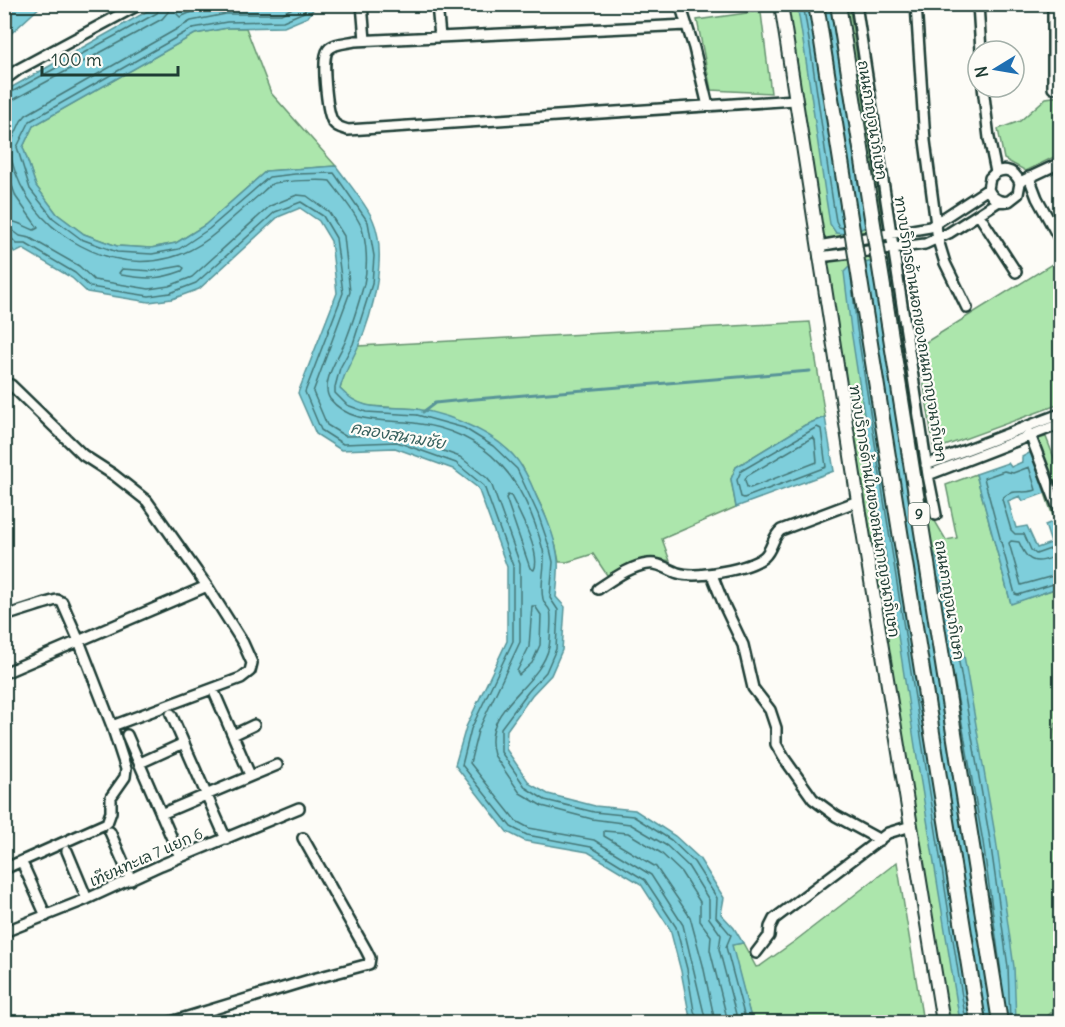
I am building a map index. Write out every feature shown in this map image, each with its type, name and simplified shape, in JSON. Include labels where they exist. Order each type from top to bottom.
[{"type":"highway","name":"9","points":[[816,4],[978,1023]]},
{"type":"highway","name":"ถนนกาญจนาภิเษก","points":[[838,4],[1000,1023]]},
{"type":"main road","name":"ทางบริการด้านในของถนนกาญจนาภิเษก","points":[[780,4],[858,501],[944,1023]]},
{"type":"street","points":[[4,80],[140,4]]},
{"type":"street","points":[[362,4],[365,40]]},
{"type":"street","points":[[438,4],[440,37]]},
{"type":"street","points":[[680,4],[708,106]]},
{"type":"street","name":"ทางบริการด้านนอกของถนนกาญจนาภิเษก","points":[[855,4],[927,470],[936,515]]},
{"type":"street","points":[[915,4],[925,141],[938,240],[945,263],[967,308]]},
{"type":"street","points":[[978,4],[980,39]]},
{"type":"street","points":[[1053,4],[1053,88]]},
{"type":"street","points":[[687,25],[365,40],[332,46],[326,51],[324,60],[332,120],[338,127],[348,130],[795,100]]},
{"type":"street","points":[[984,99],[996,172]]},
{"type":"street","points":[[1020,183],[1060,163]]},
{"type":"street","points":[[1009,171],[1018,178],[1020,183],[1018,194],[1009,201],[999,201],[988,189],[990,178],[996,172],[1009,171]]},
{"type":"street","points":[[1029,177],[1037,198],[1060,240]]},
{"type":"street","points":[[818,252],[937,224],[988,189]]},
{"type":"street","points":[[818,252],[925,244],[938,240],[999,201]]},
{"type":"street","points":[[979,215],[1016,272]]},
{"type":"street","points":[[4,384],[11,385],[83,455],[114,475],[147,501],[207,586],[243,643],[252,663],[250,671],[241,678],[112,726]]},
{"type":"street","points":[[927,470],[1028,431],[1060,414]]},
{"type":"street","points":[[1028,431],[1060,424]]},
{"type":"street","points":[[1028,431],[1060,513]]},
{"type":"street","points":[[598,589],[622,574],[646,564],[655,564],[679,574],[712,575],[763,558],[770,549],[776,534],[787,526],[858,501]]},
{"type":"street","points":[[712,575],[743,645],[753,688],[770,710],[776,728],[776,744],[784,758],[813,799],[836,816],[880,840]]},
{"type":"street","points":[[4,673],[207,586]]},
{"type":"street","points":[[4,616],[57,600],[62,602],[112,726],[126,774],[111,797],[109,821],[4,869]]},
{"type":"street","points":[[215,694],[250,776]]},
{"type":"street","points":[[171,714],[226,839]]},
{"type":"street","points":[[233,735],[254,726]]},
{"type":"street","points":[[127,735],[180,857]]},
{"type":"street","points":[[140,763],[184,743]]},
{"type":"street","points":[[161,814],[206,793],[277,765]]},
{"type":"street","name":"เทียนทะเล 7 แยก 6","points":[[4,932],[299,808]]},
{"type":"street","points":[[756,952],[767,939],[774,920],[892,831],[911,826]]},
{"type":"street","points":[[110,832],[130,880]]},
{"type":"street","points":[[171,1023],[309,980],[369,964],[370,958],[366,950],[303,838]]},
{"type":"street","points":[[67,851],[87,899]]},
{"type":"street","points":[[24,867],[46,916]]},
{"type":"green space","points":[[786,5],[849,5],[882,220],[882,226],[868,232],[845,238],[822,239]]},
{"type":"green space","points":[[761,13],[771,93],[711,90],[697,20]]},
{"type":"green space","points":[[227,28],[246,28],[271,93],[336,166],[266,171],[205,225],[176,243],[151,248],[117,246],[84,234],[57,214],[36,186],[23,147],[33,126],[195,34]]},
{"type":"green space","points":[[1060,96],[1060,154],[1026,171],[1004,159],[998,129],[1020,121],[1046,98]]},
{"type":"green space","points":[[890,253],[908,384],[932,516],[946,540],[957,538],[946,485],[976,474],[1011,603],[1055,589],[1060,604],[1060,722],[1055,724],[1060,799],[1060,1017],[1051,1013],[1041,1022],[949,1022],[912,806],[827,264],[834,259]]},
{"type":"green space","points":[[1060,259],[1060,404],[934,450],[918,347]]},
{"type":"green space","points":[[810,322],[825,417],[805,425],[736,467],[731,479],[736,507],[662,539],[670,561],[646,560],[607,575],[593,554],[567,562],[559,562],[544,512],[522,466],[418,409],[368,406],[350,400],[340,389],[345,369],[358,346]]},
{"type":"green space","points":[[1046,437],[1060,473],[1060,537],[1027,441]]},
{"type":"green space","points":[[897,862],[923,1022],[752,1022],[731,945],[743,943],[756,967],[760,966]]},
{"type":"water","points":[[5,4],[42,4],[42,5],[5,39]]},
{"type":"water","name":"คลองสนามชัย","points":[[160,4],[316,5],[308,17],[284,27],[227,28],[195,34],[33,126],[23,147],[36,186],[57,214],[84,234],[117,246],[151,248],[176,243],[205,225],[266,171],[336,166],[370,214],[377,234],[379,250],[377,284],[369,318],[340,389],[349,397],[367,405],[431,412],[476,428],[490,436],[513,456],[529,479],[553,537],[558,565],[556,597],[565,607],[562,650],[551,675],[532,695],[507,730],[506,749],[530,784],[548,794],[595,806],[635,810],[675,836],[699,858],[724,898],[721,914],[734,928],[743,943],[732,945],[752,1022],[694,1022],[689,1013],[670,929],[641,884],[588,852],[525,841],[507,832],[455,765],[466,727],[507,641],[507,567],[478,488],[453,469],[395,448],[341,450],[316,434],[298,393],[337,293],[331,241],[319,221],[300,208],[278,217],[199,289],[172,299],[149,302],[87,292],[72,278],[23,249],[15,253],[5,239],[5,91]]},
{"type":"water","points":[[797,5],[844,5],[877,216],[864,228],[854,232],[836,233],[830,224]]},
{"type":"water","points":[[869,262],[888,262],[928,536],[948,588],[963,650],[996,840],[1014,967],[1016,1022],[960,1022],[915,746],[844,272],[850,266]]},
{"type":"water","points":[[825,417],[834,471],[736,507],[731,479],[736,467],[805,425]]},
{"type":"water","points":[[1031,452],[1045,493],[1023,501],[1020,496],[1008,501],[1016,528],[1027,526],[1037,548],[1051,543],[1045,525],[1055,521],[1060,537],[1060,587],[1011,604],[976,474],[1008,463],[1011,467],[1022,462],[1022,457]]},
{"type":"waterway","points":[[423,412],[435,403],[810,371]]}]
